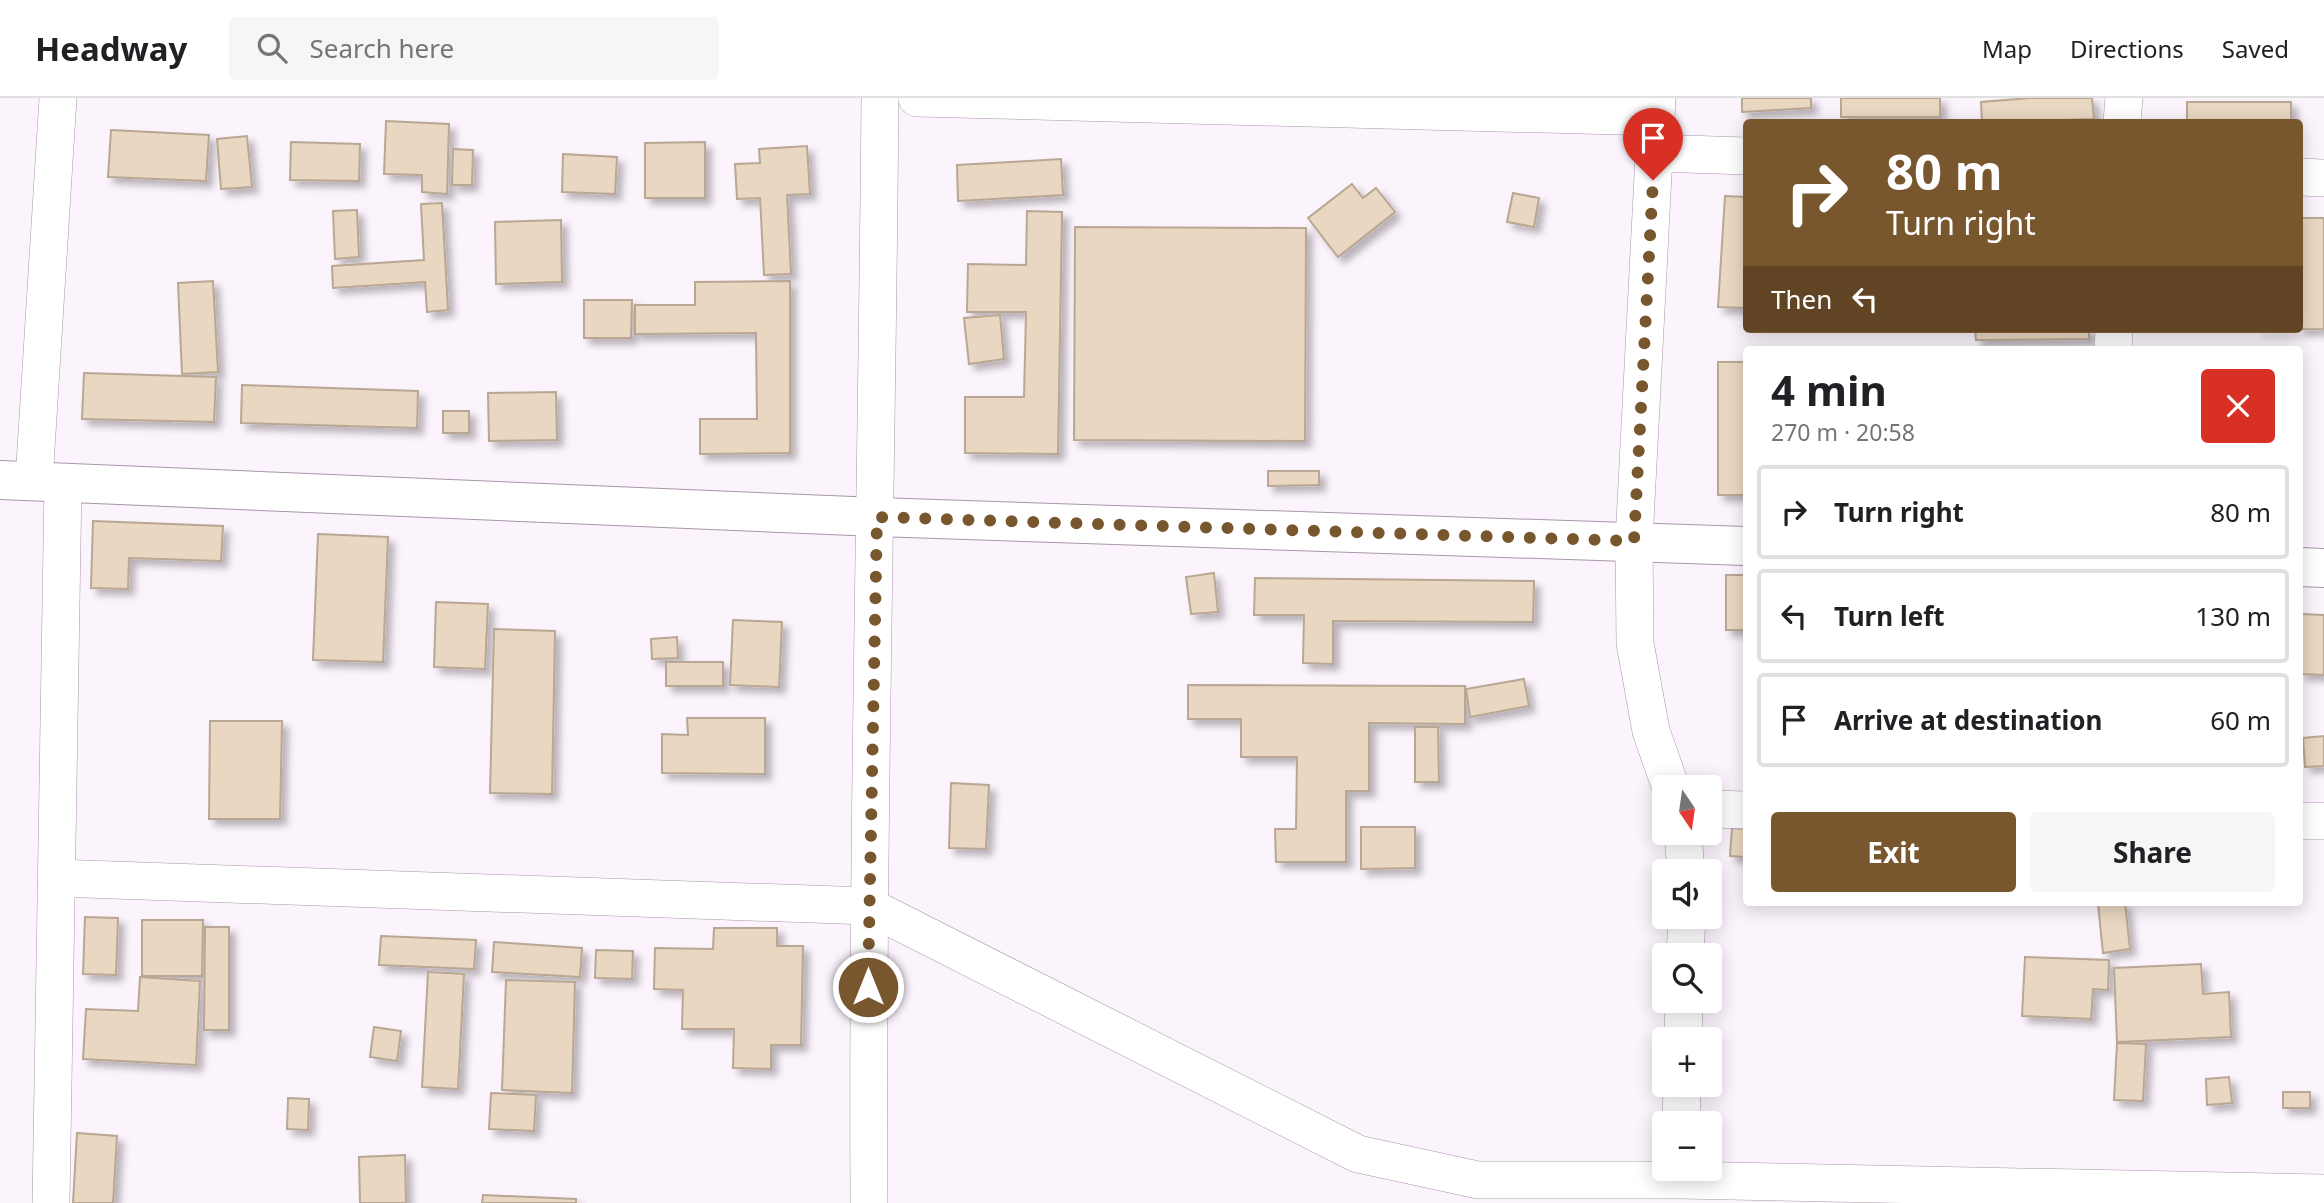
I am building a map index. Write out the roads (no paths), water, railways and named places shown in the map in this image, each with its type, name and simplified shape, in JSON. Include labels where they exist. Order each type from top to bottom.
[{"type":"street","points":[[51,1203],[56,878],[32,481],[58,98]]},
{"type":"street","points":[[869,1203],[868,906],[877,517],[880,98]]},
{"type":"street","points":[[917,98],[1656,123],[1743,155]]},
{"type":"street","points":[[2122,119],[2124,98]]},
{"type":"street","points":[[1656,123],[1634,541],[1635,643],[1651,731],[1666,775]]},
{"type":"street","points":[[2303,177],[2324,178]]},
{"type":"street","points":[[32,481],[877,517],[1743,546]]},
{"type":"street","points":[[2303,567],[2324,568]]},
{"type":"street","points":[[1722,809],[1743,810]]},
{"type":"street","points":[[2303,821],[2324,821]]},
{"type":"street","points":[[56,878],[868,906],[1358,1154],[1478,1180],[2324,1193]]}]
